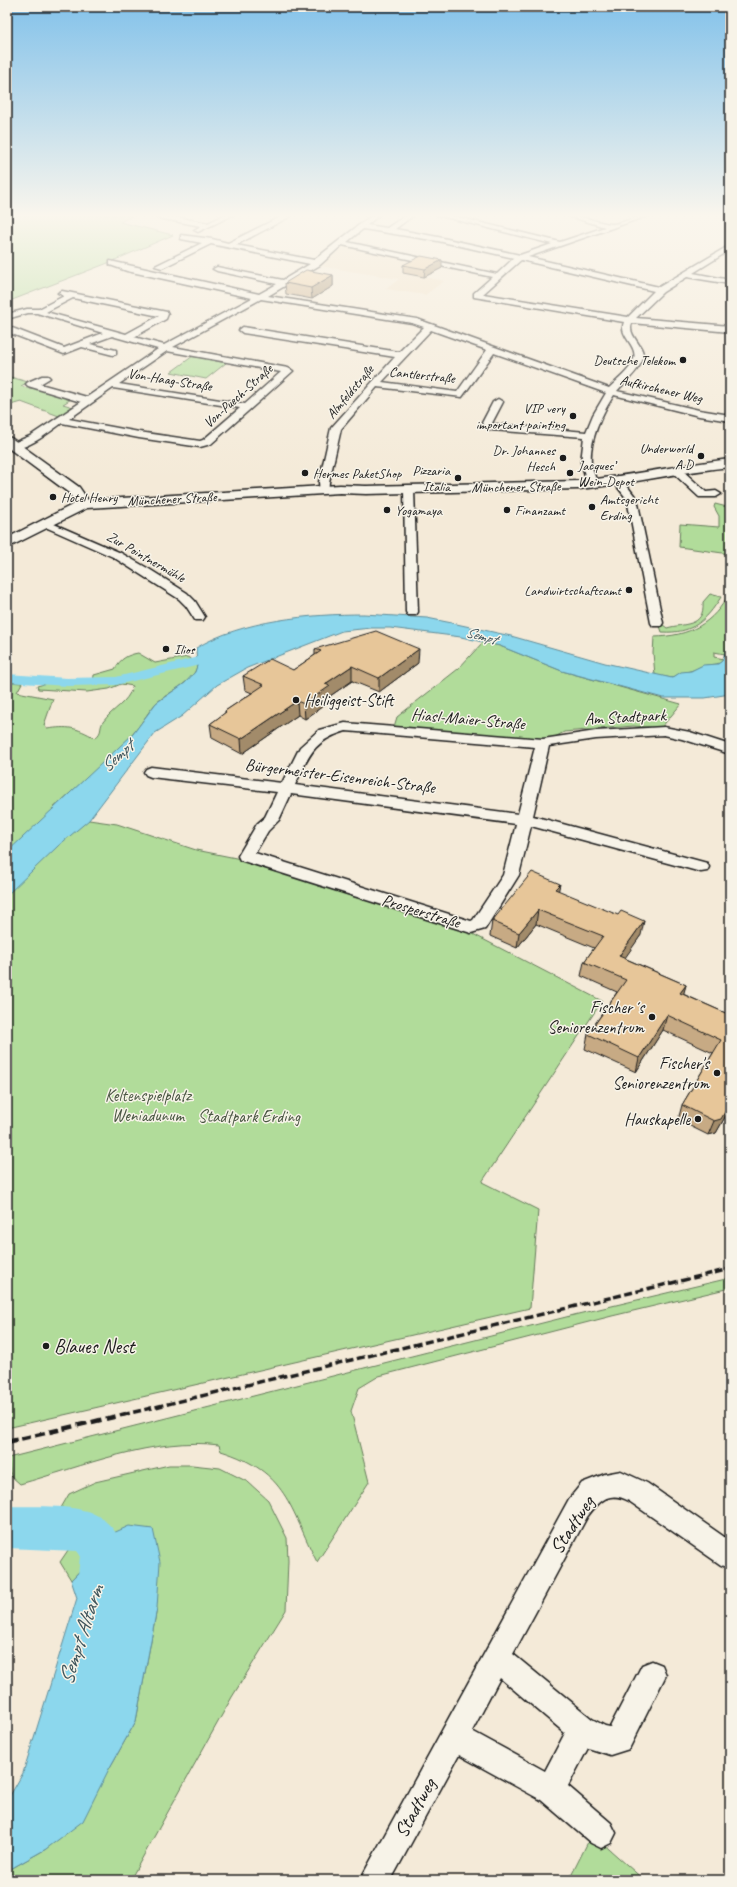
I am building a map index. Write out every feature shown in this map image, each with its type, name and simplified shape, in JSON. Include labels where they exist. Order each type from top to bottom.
[{"type":"street","points":[[7,317],[27,311],[40,311],[56,303]]},
{"type":"street","points":[[111,303],[164,314],[163,317],[127,337]]},
{"type":"street","points":[[11,443],[34,438],[165,348],[248,303]]},
{"type":"street","name":"Aufkirchener Weg","points":[[304,303],[426,324],[429,327],[611,392],[699,413],[730,418]]},
{"type":"street","points":[[526,303],[628,320],[730,329]]},
{"type":"street","points":[[592,483],[588,474],[586,460],[590,435],[600,410],[611,392],[638,360],[636,348],[626,330],[626,326],[628,320],[646,303]]},
{"type":"street","points":[[40,311],[42,315],[165,348]]},
{"type":"street","points":[[49,325],[63,320]]},
{"type":"street","name":"Almfeldstraße","points":[[324,491],[324,482],[336,428],[401,355],[429,327]]},
{"type":"street","points":[[7,329],[65,355],[80,344],[111,333]]},
{"type":"street","points":[[21,334],[35,330]]},
{"type":"street","points":[[243,330],[401,355]]},
{"type":"street","points":[[80,344],[112,352]]},
{"type":"street","name":"Von-Puech-Straße","points":[[61,420],[139,436],[200,444],[207,442],[288,370],[165,348]]},
{"type":"street","name":"Cantlerstraße","points":[[375,384],[459,395],[492,350]]},
{"type":"street","points":[[45,378],[31,384],[89,401]]},
{"type":"street","name":"Von-Haag-Straße","points":[[111,385],[248,407]]},
{"type":"street","points":[[498,402],[487,423],[491,427],[590,435]]},
{"type":"street","points":[[11,443],[74,490],[84,504]]},
{"type":"street","name":"Münchener Straße","points":[[7,544],[84,504],[324,491],[340,492],[355,490],[579,485],[730,463]]},
{"type":"street","points":[[676,470],[703,495],[716,494]]},
{"type":"street","points":[[617,480],[632,499],[657,623]]},
{"type":"street","points":[[409,489],[412,612]]},
{"type":"street","name":"Zur Pointnermühle","points":[[47,524],[117,555],[146,572],[183,596],[191,604],[199,616]]},
{"type":"street","name":"Hiasl-Maier-Straße","points":[[246,856],[262,828],[271,820],[304,750],[315,739],[324,733],[345,727],[543,743]]},
{"type":"street","name":"Am Stadtpark","points":[[543,743],[596,735],[664,731],[685,735],[730,750]]},
{"type":"street","name":"Prosperstraße","points":[[246,856],[471,927],[479,925],[511,875],[543,743]]},
{"type":"street","name":"Bürgermeister-Eisenreich-Straße","points":[[151,772],[286,788],[539,822],[701,867]]},
{"type":"street","name":"Stadtweg","points":[[375,1880],[578,1508],[591,1492],[605,1486],[621,1483],[638,1492],[730,1556]]},
{"type":"street","points":[[496,1657],[582,1729],[606,1741],[613,1742],[619,1739],[652,1676]]},
{"type":"street","points":[[551,1790],[582,1729]]},
{"type":"street","points":[[454,1737],[551,1790],[601,1833]]},
{"type":"green space","points":[[193,356],[226,363],[206,379],[171,372]]},
{"type":"green space","points":[[7,376],[28,382],[21,386],[30,389],[34,387],[73,398],[63,404],[73,407],[59,416],[21,402],[7,406]]},
{"type":"green space","points":[[715,504],[727,507],[727,519],[730,520],[730,554],[679,547],[680,524],[719,527],[719,516],[714,507]]},
{"type":"green space","points":[[730,592],[730,641],[725,654],[714,652],[714,657],[724,659],[717,664],[701,666],[672,678],[655,675],[653,653],[654,637],[679,634],[699,626],[716,612]]},
{"type":"green space","points":[[710,594],[721,597],[704,619],[682,631],[662,632],[660,626],[663,625],[667,628],[692,623],[697,620],[703,610],[703,602]]},
{"type":"green space","points":[[483,642],[500,646],[562,671],[681,704],[661,728],[633,726],[564,732],[546,742],[393,730],[397,717],[458,669]]},
{"type":"green space","name":"Stadtpark Erding","points":[[138,653],[155,663],[187,657],[197,662],[196,668],[188,680],[156,703],[132,735],[103,764],[52,809],[89,820],[117,824],[196,850],[241,859],[469,932],[602,1001],[482,1182],[538,1210],[530,1308],[7,1428],[7,682],[22,683],[17,692],[53,699],[44,725],[47,729],[72,728],[95,738],[100,732],[103,722],[124,702],[133,686],[121,684],[109,689],[87,692],[38,689],[37,686],[48,683],[93,683],[94,675],[115,669],[124,658]]},
{"type":"green space","points":[[730,1278],[730,1288],[612,1316],[379,1376],[359,1388],[351,1411],[369,1482],[317,1562],[284,1494],[260,1469],[221,1451],[219,1445],[195,1443],[144,1449],[93,1462],[20,1484],[11,1476],[8,1458],[578,1314]]},
{"type":"green space","points":[[169,1465],[192,1465],[220,1468],[248,1482],[268,1500],[287,1538],[288,1561],[286,1610],[232,1697],[130,1880],[7,1880],[7,1871],[46,1849],[109,1769],[136,1721],[157,1608],[111,1534],[102,1548],[71,1580],[60,1562],[91,1518],[61,1523],[58,1513],[69,1494],[95,1482]]},
{"type":"green space","points":[[592,1834],[644,1880],[569,1880]]},
{"type":"water","points":[[364,614],[427,618],[452,623],[511,636],[605,663],[672,678],[681,672],[691,671],[703,665],[718,664],[722,661],[730,640],[730,694],[705,698],[663,698],[562,671],[500,646],[461,637],[390,628],[342,631],[247,668],[217,685],[182,716],[155,733],[89,820],[58,846],[7,895],[7,852],[133,734],[156,703],[185,683],[195,672],[197,666],[196,648],[214,638],[234,631],[277,620],[322,615]]},
{"type":"water","points":[[129,1526],[153,1529],[160,1562],[157,1608],[136,1721],[109,1769],[83,1821],[46,1849],[7,1871],[7,1801],[23,1773],[77,1598],[71,1580],[102,1548],[111,1534]]},
{"type":"building","points":[[376,631],[419,649],[379,678],[352,666],[325,684],[330,686],[304,704],[297,701],[241,739],[210,724],[226,712],[225,711],[264,685],[243,676],[270,659],[293,670],[321,651],[315,649]]},
{"type":"building","points":[[532,872],[560,884],[555,889],[618,915],[621,911],[644,921],[619,956],[686,985],[680,993],[730,1015],[730,1103],[721,1119],[714,1121],[682,1105],[721,1040],[667,1015],[639,1058],[588,1034],[626,980],[584,962],[603,936],[538,910],[519,933],[492,921]]},
{"type":"waterway","name":"Sempt","points":[[7,678],[67,682],[116,681],[220,656]]},
{"type":"waterway","name":"Sempt Altarm","points":[[7,1527],[65,1529],[87,1532],[102,1548],[98,1586]]},
{"type":"railway","points":[[122,1415],[730,1269]]},
{"type":"railway","points":[[7,1442],[126,1414]]},
{"type":"place","name":"Deutsche Telekom","points":[[683,360]]},
{"type":"place","name":"VIP very important painting","points":[[573,416]]},
{"type":"place","name":"Underworld A.D","points":[[701,456]]},
{"type":"place","name":"Dr. Johannes Hesch","points":[[563,458]]},
{"type":"place","name":"Hermes PaketShop","points":[[305,473]]},
{"type":"place","name":"Jacques’ Wein-Depot","points":[[570,473]]},
{"type":"place","name":"Pizzaria Italia","points":[[458,478]]},
{"type":"place","name":"Hotel Henry","points":[[53,497]]},
{"type":"place","name":"Amtsgericht Erding","points":[[592,507]]},
{"type":"place","name":"Yogamaya","points":[[387,510]]},
{"type":"place","name":"Finanzamt","points":[[507,510]]},
{"type":"place","name":"Landwirtschaftsamt","points":[[629,590]]},
{"type":"place","name":"Ilios","points":[[166,649]]},
{"type":"place","name":"Heiliggeist-Stift","points":[[296,700]]},
{"type":"place","name":"Fischer´s Seniorenzentrum","points":[[652,1017]]},
{"type":"place","name":"Fischer's Seniorenzentrum","points":[[717,1073]]},
{"type":"place","name":"Hauskapelle","points":[[698,1119]]},
{"type":"place","name":"Blaues Nest","points":[[46,1346]]},
{"type":"park label","name":"Keltenspielplatz Weniadunum","points":[[148,1105]]}]
